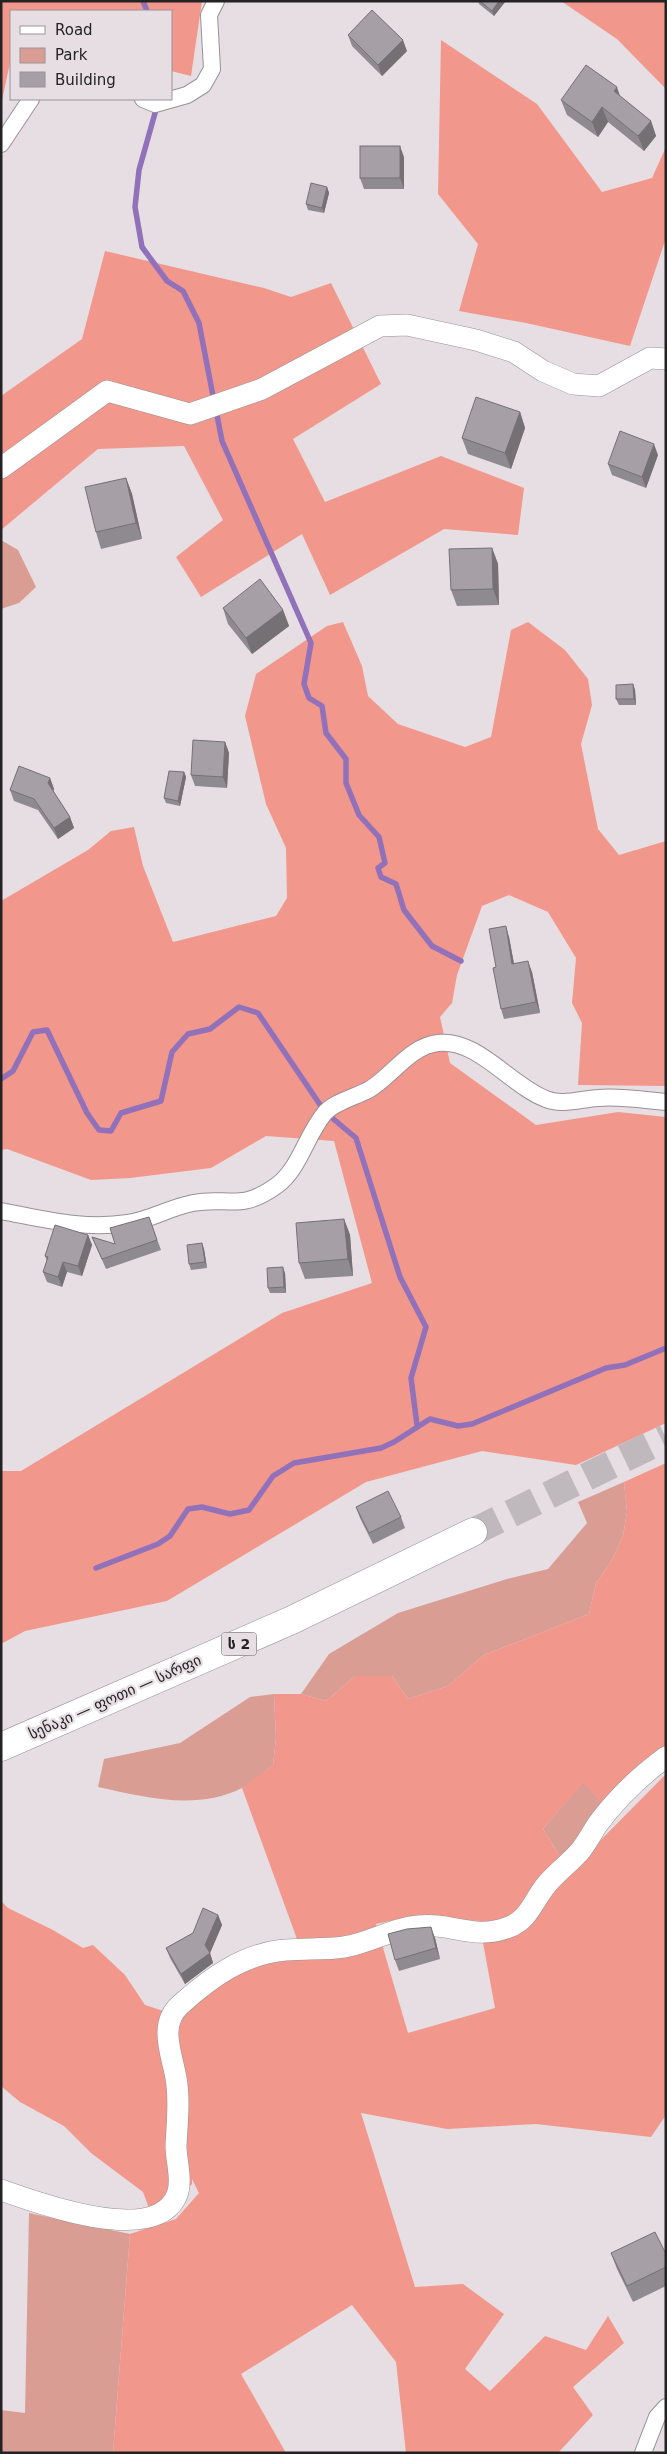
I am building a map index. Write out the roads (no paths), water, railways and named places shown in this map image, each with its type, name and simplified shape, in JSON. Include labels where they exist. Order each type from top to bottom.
[{"type":"highway","name":"სენაკი — ფოთი — სარფი","points":[[1,1747],[292,1620],[473,1532]]},
{"type":"street","points":[[172,99],[187,95],[203,85],[212,69],[209,15],[216,1]]},
{"type":"street","points":[[1,144],[30,100]]},
{"type":"street","points":[[145,100],[156,104],[170,100]]},
{"type":"street","points":[[1,468],[107,391],[190,414],[262,388],[380,326],[407,325],[476,340],[514,352],[543,371],[573,384],[599,386],[650,358],[666,359]]},
{"type":"street","points":[[1,1211],[68,1225],[98,1226],[130,1223],[194,1202],[238,1203],[255,1199],[277,1185],[293,1166],[325,1112],[371,1088],[411,1056],[436,1043],[454,1043],[476,1053],[527,1090],[547,1100],[562,1102],[621,1097],[666,1102]]},
{"type":"street","points":[[1,2190],[42,2205],[119,2221],[152,2216],[167,2209],[175,2199],[179,2189],[176,2151],[179,2094],[168,2033],[168,2023],[177,2008],[207,1982],[232,1965],[262,1955],[285,1950],[302,1951],[346,1947],[390,1931],[418,1926],[437,1925],[468,1933],[509,1927],[522,1920],[546,1886],[581,1850],[598,1824],[620,1797],[666,1757]]},
{"type":"street","points":[[642,2453],[657,2417],[666,2407]]},
{"type":"waterway","points":[[143,1],[147,10]]},
{"type":"waterway","points":[[157,106],[139,170],[135,207],[142,247],[167,281],[183,291],[199,323],[214,401]]},
{"type":"waterway","points":[[216,410],[222,441],[311,643],[304,684],[309,698],[322,706],[326,733],[346,759],[346,783],[359,815],[379,837],[385,863],[378,868],[381,877],[396,884],[404,910],[432,946],[461,961]]},
{"type":"waterway","points":[[1,1079],[13,1071],[33,1032],[47,1030],[87,1113],[99,1130],[111,1131],[121,1113],[161,1101],[172,1052],[188,1034],[210,1029],[239,1007],[258,1013],[325,1112],[356,1138],[400,1277],[426,1327],[411,1378],[417,1425]]},
{"type":"waterway","points":[[96,1568],[158,1544],[170,1536],[188,1509],[202,1507],[230,1514],[249,1510],[273,1476],[294,1463],[381,1448],[430,1419],[458,1426],[472,1424],[606,1368],[625,1365],[666,1348]]},
{"type":"tunnel","points":[[473,1532],[666,1438]]}]
